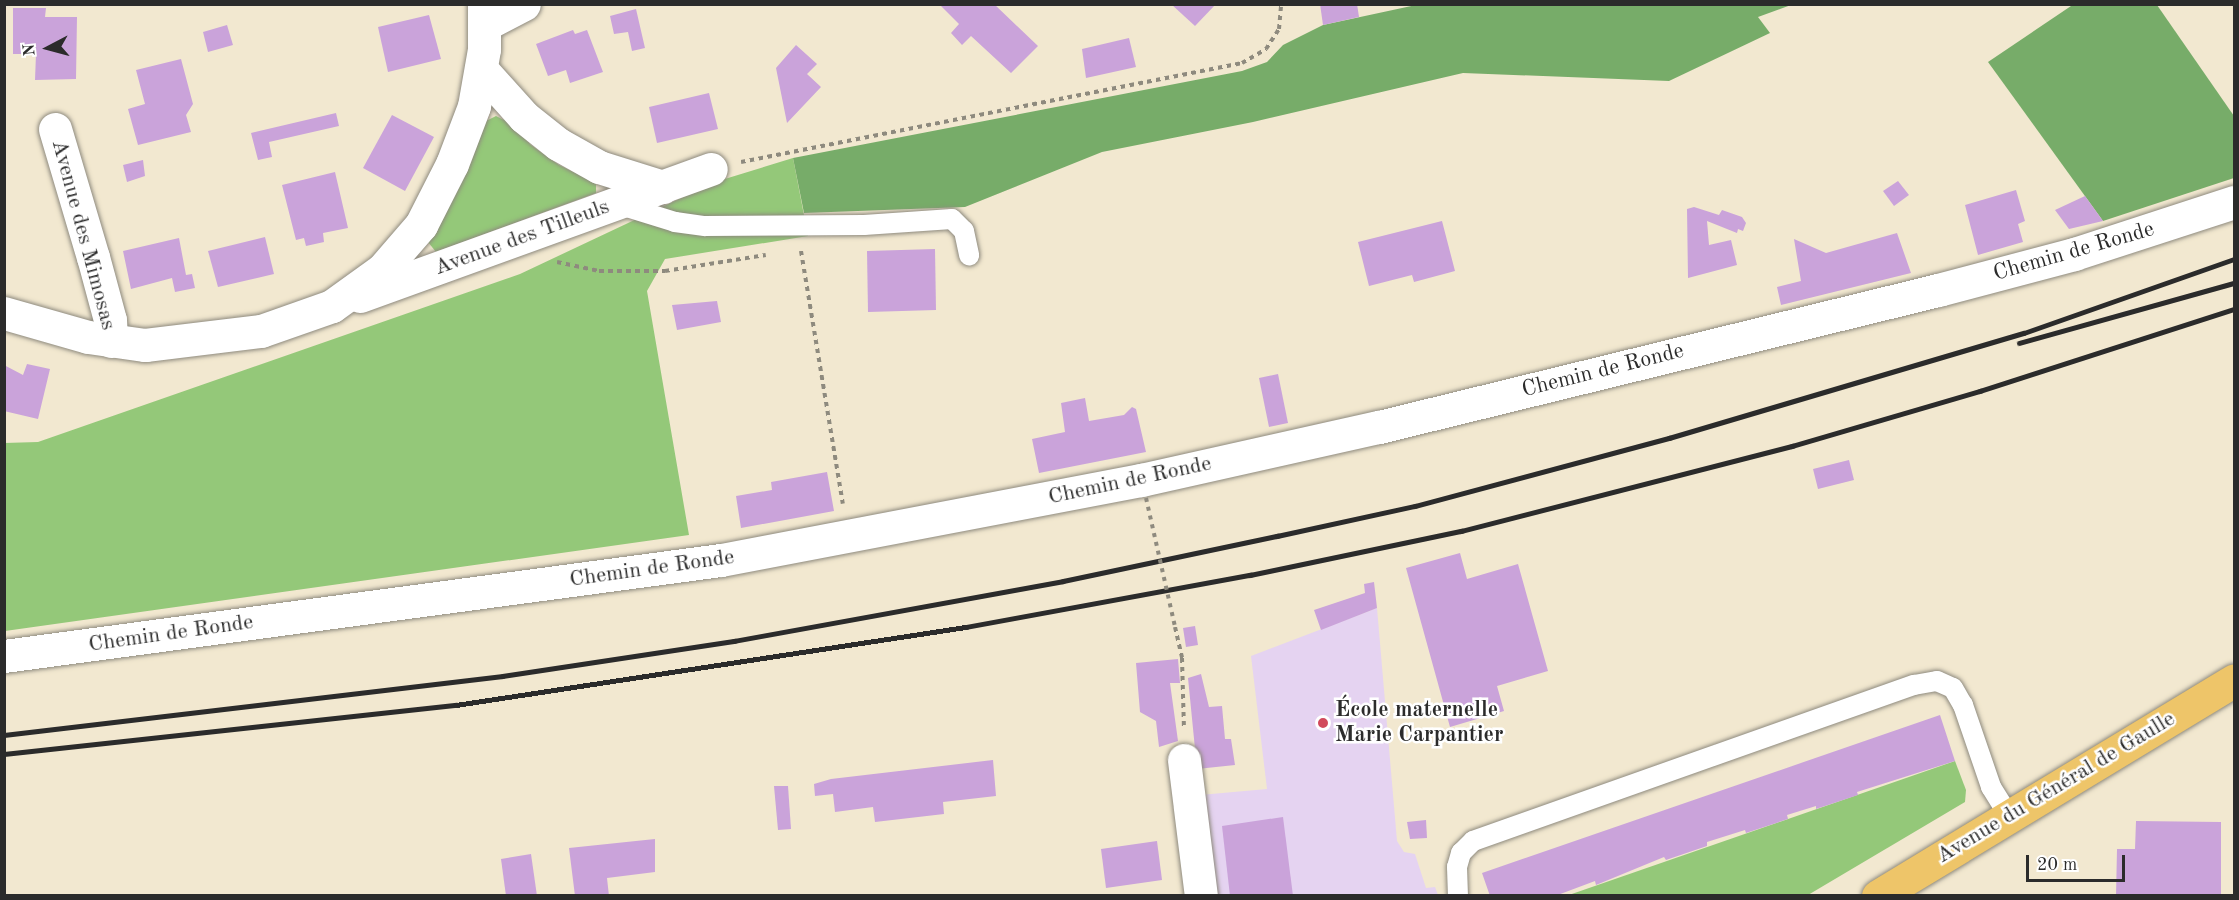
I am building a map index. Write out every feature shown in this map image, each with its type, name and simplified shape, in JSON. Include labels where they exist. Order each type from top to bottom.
[{"type":"main road","name":"Avenue du Général de Gaulle","points":[[1878,896],[2235,680]]},
{"type":"street","name":"Avenue des Mimosas","points":[[4,313],[111,341],[145,345],[224,338],[300,320],[332,306],[381,270],[420,225],[452,164],[474,106],[481,69],[484,15],[524,4]]},
{"type":"street","points":[[481,69],[525,117],[558,144],[599,167],[663,187]]},
{"type":"street","name":"Avenue des Mimosas","points":[[55,129],[107,310],[111,341]]},
{"type":"street","name":"Avenue des Tilleuls","points":[[332,306],[711,170]]},
{"type":"street","name":"Chemin de Ronde","points":[[4,656],[675,567],[849,537],[1142,480],[1379,427],[1938,290],[2074,254],[2235,202]]},
{"type":"street","points":[[1184,760],[1201,896]]},
{"type":"lane","points":[[617,204],[646,215],[705,226],[864,225],[952,219],[964,231],[969,255]]},
{"type":"lane","points":[[1458,896],[1456,867],[1461,852],[1473,841],[1914,685],[1937,681],[1953,688],[1970,720],[1991,787],[2010,816]]},
{"type":"path","points":[[711,170],[769,154],[1242,63],[1266,49],[1279,29],[1281,4]]},
{"type":"path","points":[[503,245],[568,265],[632,272],[665,271],[778,253]]},
{"type":"path","points":[[789,251],[801,249],[849,537]]},
{"type":"path","points":[[1146,498],[1175,627],[1184,680],[1184,760]]},
{"type":"shaded area","name":"École maternelle Marie Carpantier","points":[[1377,608],[1397,841],[1404,852],[1415,854],[1426,888],[1435,887],[1438,895],[1213,895],[1200,795],[1267,789],[1251,656]]},
{"type":"green space","points":[[2074,4],[2157,5],[2234,116],[2234,178],[2103,221],[1988,62]]},
{"type":"green space","points":[[1416,5],[1791,5],[1758,17],[1770,33],[1669,81],[1463,73],[1253,122],[1102,152],[965,207],[804,213],[793,158],[1242,71],[1267,62],[1283,45],[1323,25]]},
{"type":"green space","points":[[496,116],[510,123],[531,145],[559,165],[596,183],[596,193],[436,252],[428,242],[482,123]]},
{"type":"green space","points":[[793,158],[808,236],[665,259],[647,291],[689,535],[5,631],[4,443],[38,442],[520,274],[715,182]]},
{"type":"green space","points":[[1955,761],[1966,790],[1965,802],[1808,895],[1566,896]]},
{"type":"building","points":[[939,4],[994,4],[1038,46],[1011,73],[971,36],[962,45],[951,33],[959,24]]},
{"type":"building","points":[[1171,4],[1216,4],[1195,26]]},
{"type":"building","points":[[1320,4],[1357,4],[1359,17],[1323,25]]},
{"type":"building","points":[[13,8],[46,8],[45,17],[77,17],[76,79],[35,80],[36,54],[13,54]]},
{"type":"building","points":[[636,9],[645,48],[632,51],[628,32],[614,34],[610,16]]},
{"type":"building","points":[[429,15],[441,59],[388,72],[378,27]]},
{"type":"building","points":[[227,25],[233,45],[208,52],[203,32]]},
{"type":"building","points":[[573,30],[575,34],[587,30],[603,72],[570,83],[566,70],[548,76],[536,44]]},
{"type":"building","points":[[1129,38],[1136,67],[1086,78],[1082,49]]},
{"type":"building","points":[[796,45],[817,64],[807,74],[821,87],[787,123],[776,68]]},
{"type":"building","points":[[181,59],[193,104],[186,115],[191,132],[138,145],[128,109],[145,104],[136,70]]},
{"type":"building","points":[[709,93],[718,129],[657,143],[649,107]]},
{"type":"building","points":[[336,113],[339,126],[269,142],[272,157],[258,160],[251,133]]},
{"type":"building","points":[[392,115],[434,137],[405,191],[363,168]]},
{"type":"building","points":[[143,160],[145,176],[127,182],[123,165]]},
{"type":"building","points":[[335,172],[348,228],[323,233],[324,242],[306,246],[304,238],[296,240],[282,185]]},
{"type":"building","points":[[1898,181],[1909,195],[1894,206],[1883,191]]},
{"type":"building","points":[[2016,190],[2025,221],[2018,224],[2023,242],[1978,255],[1965,205]]},
{"type":"building","points":[[2085,196],[2103,221],[2069,229],[2055,210]]},
{"type":"building","points":[[1694,207],[1719,215],[1722,210],[1742,217],[1746,223],[1743,231],[1738,229],[1737,233],[1707,221],[1709,245],[1731,240],[1737,265],[1688,278],[1687,209]]},
{"type":"building","points":[[1442,221],[1455,271],[1414,282],[1412,275],[1369,286],[1358,242]]},
{"type":"building","points":[[1897,233],[1911,273],[1781,305],[1777,287],[1801,281],[1794,239],[1826,253]]},
{"type":"building","points":[[265,237],[274,274],[218,287],[208,251]]},
{"type":"building","points":[[179,238],[186,275],[192,274],[195,288],[175,292],[172,278],[131,289],[123,251]]},
{"type":"building","points":[[935,249],[936,310],[868,312],[867,251]]},
{"type":"building","points":[[717,301],[721,322],[677,330],[672,305]]},
{"type":"building","points":[[27,364],[50,369],[38,419],[4,411],[4,365],[23,375]]},
{"type":"building","points":[[1278,374],[1288,423],[1269,427],[1259,378]]},
{"type":"building","points":[[1085,398],[1089,421],[1124,415],[1132,407],[1136,409],[1146,452],[1039,473],[1032,439],[1065,432],[1061,403]]},
{"type":"building","points":[[1849,460],[1854,480],[1818,489],[1813,469]]},
{"type":"building","points":[[827,472],[834,511],[741,528],[736,496],[772,490],[771,482]]},
{"type":"building","points":[[1460,553],[1467,579],[1518,564],[1548,671],[1497,686],[1504,711],[1450,727],[1406,568]]},
{"type":"building","points":[[1374,582],[1377,608],[1321,630],[1314,610],[1365,593],[1364,584]]},
{"type":"building","points":[[1195,626],[1198,645],[1186,647],[1183,628]]},
{"type":"building","points":[[1178,659],[1180,683],[1170,683],[1178,741],[1159,747],[1156,721],[1140,712],[1136,663]]},
{"type":"building","points":[[1201,674],[1209,707],[1222,706],[1225,739],[1231,739],[1235,765],[1197,769],[1188,678]]},
{"type":"building","points":[[1940,715],[1955,761],[1857,792],[1858,795],[1816,809],[1816,806],[1787,815],[1788,819],[1746,833],[1745,830],[1707,842],[1707,846],[1666,860],[1664,857],[1596,885],[1595,881],[1555,896],[1490,896],[1482,873]]},
{"type":"building","points":[[993,760],[996,796],[943,802],[944,814],[875,822],[873,807],[835,812],[833,794],[815,796],[814,784],[831,779]]},
{"type":"building","points":[[774,786],[788,786],[791,829],[778,830]]},
{"type":"building","points":[[1283,817],[1293,896],[1230,896],[1222,826]]},
{"type":"building","points":[[1426,820],[1427,838],[1410,839],[1407,822]]},
{"type":"building","points":[[2136,821],[2221,822],[2221,896],[2116,896],[2117,849],[2135,849]]},
{"type":"building","points":[[655,839],[655,872],[607,878],[609,896],[575,896],[569,848]]},
{"type":"building","points":[[1157,841],[1162,880],[1106,888],[1101,849]]},
{"type":"building","points":[[531,854],[537,896],[506,896],[501,859]]},
{"type":"railway","points":[[4,735],[503,676],[734,641],[1063,581],[1277,536],[1415,506],[1669,438],[2024,333],[2234,259]]},
{"type":"railway","points":[[2019,343],[2234,283]]},
{"type":"railway","points":[[4,754],[456,705],[966,627],[1250,575],[1461,531],[1792,446],[1980,391],[2234,309]]},
{"type":"place","name":"École maternelle Marie Carpantier","points":[[1323,723]]}]
